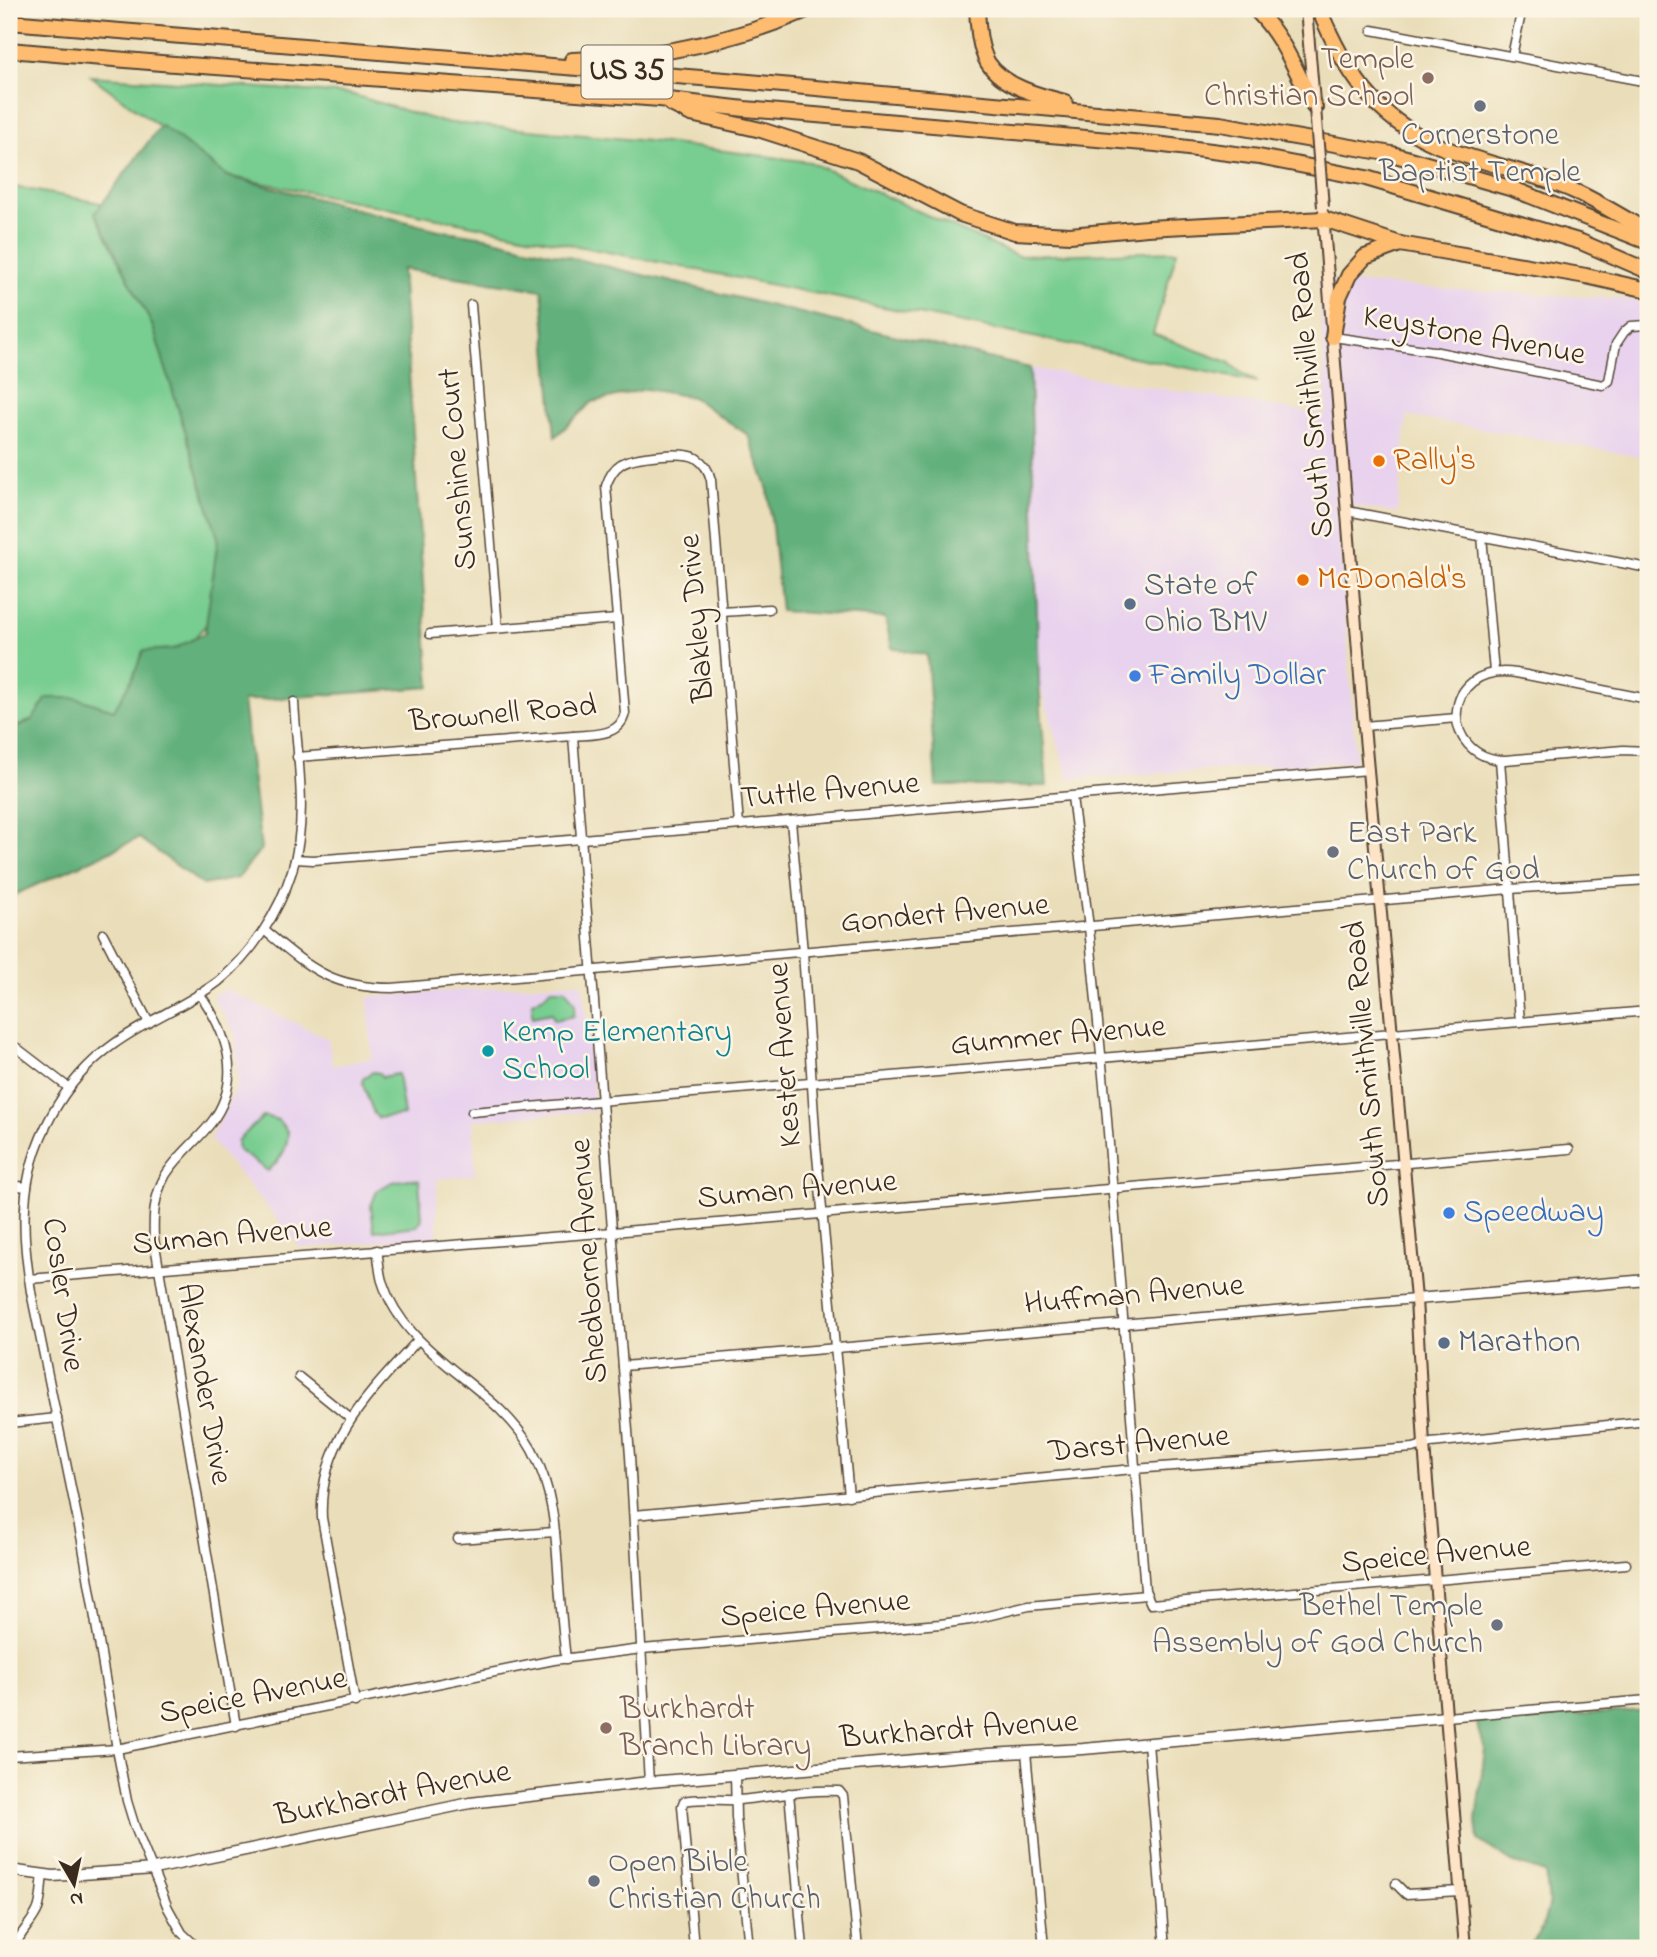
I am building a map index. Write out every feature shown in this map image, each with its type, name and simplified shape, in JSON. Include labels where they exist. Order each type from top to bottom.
[{"type":"highway","points":[[499,62],[617,59],[682,48],[745,33],[809,9]]},
{"type":"highway","points":[[977,9],[979,33],[987,62],[1003,79],[1043,97],[1107,113]]},
{"type":"highway","points":[[1255,9],[1267,21],[1285,48],[1315,108]]},
{"type":"highway","points":[[1319,9],[1343,61],[1371,100],[1395,122],[1437,145],[1573,191],[1648,232]]},
{"type":"highway","name":"US 35","points":[[13,22],[1220,124],[1392,154],[1513,189],[1648,242]]},
{"type":"highway","name":"US 35","points":[[9,50],[161,64],[660,99],[745,109],[1156,144],[1259,158],[1366,178],[1581,242],[1648,271]]},
{"type":"highway","points":[[660,99],[691,114],[761,130],[858,161],[960,214],[1015,232],[1070,235],[1323,213],[1400,244],[1586,276],[1648,290]]},
{"type":"highway","points":[[1333,337],[1339,298],[1349,275],[1365,257],[1400,244]]},
{"type":"main road","name":"South Smithville Road","points":[[1306,9],[1364,726],[1416,1298],[1424,1445],[1465,1948]]},
{"type":"street","points":[[1512,56],[1522,9]]},
{"type":"street","points":[[1372,30],[1648,82]]},
{"type":"street","name":"Sunshine Court","points":[[471,305],[498,628]]},
{"type":"street","name":"Keystone Avenue","points":[[1333,337],[1433,351],[1606,384],[1619,338],[1631,326],[1648,325]]},
{"type":"street","name":"Blakley Drive","points":[[652,457],[690,456],[704,465],[709,473],[739,825]]},
{"type":"street","name":"Brownell Road","points":[[297,757],[608,733],[620,726],[624,719],[606,486],[612,472],[620,464],[632,458],[652,457]]},
{"type":"street","points":[[1346,511],[1648,568]]},
{"type":"street","points":[[1482,536],[1494,672]]},
{"type":"street","points":[[722,612],[769,609]]},
{"type":"street","points":[[430,634],[617,618]]},
{"type":"street","points":[[1648,699],[1516,673],[1494,672],[1479,677],[1464,690],[1459,701],[1457,718],[1462,736],[1473,750],[1500,760],[1623,750],[1648,751]]},
{"type":"street","name":"Cosler Drive","points":[[198,1948],[176,1924],[131,1814],[117,1749],[82,1541],[29,1279],[24,1224],[33,1158],[44,1130],[69,1088],[97,1057],[130,1033],[219,981],[264,930],[285,890],[295,859],[301,820],[294,702]]},
{"type":"street","points":[[1364,726],[1457,718]]},
{"type":"street","name":"Shedborne Avenue","points":[[573,736],[634,1515],[649,1782]]},
{"type":"street","points":[[1500,760],[1520,1023]]},
{"type":"street","name":"Tuttle Avenue","points":[[295,859],[313,860],[582,839],[1368,770]]},
{"type":"street","points":[[1072,797],[1089,927],[1146,1595]]},
{"type":"street","name":"Kester Avenue","points":[[791,821],[822,1213],[849,1496]]},
{"type":"street","name":"Gondert Avenue","points":[[264,930],[316,971],[330,978],[358,986],[392,988],[1510,889],[1648,880]]},
{"type":"street","points":[[103,934],[149,1023]]},
{"type":"street","name":"Alexander Drive","points":[[199,993],[214,1014],[225,1040],[228,1080],[221,1106],[212,1121],[172,1166],[159,1188],[153,1215],[158,1268],[236,1726]]},
{"type":"street","name":"Gummer Avenue","points":[[472,1112],[1648,1011]]},
{"type":"street","points":[[9,1042],[69,1088]]},
{"type":"street","name":"Suman Avenue","points":[[29,1279],[613,1232],[1569,1149]]},
{"type":"street","points":[[9,1185],[27,1187]]},
{"type":"street","points":[[377,1250],[381,1278],[403,1322],[418,1340],[498,1406],[520,1432],[541,1470],[552,1507],[566,1659]]},
{"type":"street","name":"Huffman Avenue","points":[[623,1366],[1648,1280]]},
{"type":"street","points":[[355,1702],[321,1503],[326,1468],[351,1419],[418,1340]]},
{"type":"street","points":[[299,1377],[351,1419]]},
{"type":"street","points":[[9,1423],[57,1418]]},
{"type":"street","name":"Darst Avenue","points":[[634,1515],[1134,1469],[1413,1448],[1648,1421]]},
{"type":"street","points":[[458,1539],[555,1532]]},
{"type":"street","name":"Speice Avenue","points":[[9,1756],[117,1749],[566,1659],[940,1624],[1029,1606],[1146,1595],[1151,1604],[1154,1604],[1626,1564]]},
{"type":"street","name":"Burkhardt Avenue","points":[[9,1870],[74,1876],[154,1869],[470,1803],[649,1782],[1148,1744],[1648,1699]]},
{"type":"street","points":[[1148,1744],[1165,1948]]},
{"type":"street","points":[[1026,1752],[1044,1948]]},
{"type":"street","points":[[735,1776],[749,1948]]},
{"type":"street","points":[[694,1948],[682,1806],[686,1800],[735,1800],[829,1791],[839,1791],[843,1795],[858,1948]]},
{"type":"street","points":[[789,1793],[803,1948]]},
{"type":"street","points":[[15,1948],[18,1938],[38,1909],[43,1875]]},
{"type":"street","points":[[1396,1884],[1406,1894],[1460,1891]]},
{"type":"shaded area","points":[[1319,281],[1634,300],[1648,307],[1648,458],[1407,416],[1397,514],[1337,502],[1356,761],[1069,779],[1039,682],[1030,368],[1327,415]]},
{"type":"shaded area","points":[[578,982],[583,986],[595,1111],[473,1120],[475,1175],[437,1179],[437,1237],[301,1248],[210,1139],[238,1084],[235,1033],[212,996],[226,989],[328,1039],[333,1066],[372,1058],[368,997]]},
{"type":"green space","points":[[91,76],[350,94],[442,122],[648,141],[810,162],[1017,256],[1177,251],[1153,334],[1228,362],[1258,382],[227,176]]},
{"type":"green space","points":[[161,125],[227,176],[439,230],[485,237],[1030,368],[1039,682],[1047,786],[936,786],[927,655],[892,648],[885,618],[781,611],[768,490],[748,435],[692,397],[646,389],[592,402],[555,437],[542,290],[402,269],[430,687],[243,701],[261,849],[238,878],[203,885],[139,838],[16,894],[9,907],[9,770],[13,762],[9,748],[9,730],[32,720],[47,698],[76,698],[114,710],[133,677],[143,651],[174,649],[205,633],[218,538],[153,327],[95,213]]},
{"type":"green space","points":[[9,186],[117,206],[231,539],[220,609],[9,848]]},
{"type":"green space","points":[[551,989],[565,989],[575,1003],[574,1016],[554,1020],[552,1013],[532,1017],[532,1002],[542,998]]},
{"type":"green space","points":[[373,1072],[382,1077],[398,1074],[404,1115],[378,1118],[374,1114],[362,1082],[364,1077]]},
{"type":"green space","points":[[264,1116],[278,1120],[288,1132],[282,1154],[268,1171],[238,1150],[237,1141]]},
{"type":"green space","points":[[419,1180],[422,1219],[417,1226],[374,1231],[371,1206],[377,1191],[392,1182]]},
{"type":"green space","points":[[1648,1710],[1648,1948],[1528,1948],[1543,1926],[1549,1902],[1545,1873],[1512,1862],[1478,1840],[1476,1820],[1485,1749],[1476,1721]]},
{"type":"place","name":"Temple Christian School","points":[[1428,78]]},
{"type":"place","name":"Cornerstone Baptist Temple","points":[[1480,106]]},
{"type":"place","name":"Rally's","points":[[1379,461]]},
{"type":"place","name":"McDonald's","points":[[1303,580]]},
{"type":"place","name":"State of Ohio BMV","points":[[1130,604]]},
{"type":"place","name":"Family Dollar","points":[[1135,676]]},
{"type":"place","name":"East Park Church of God","points":[[1333,852]]},
{"type":"place","name":"Kemp Elementary School","points":[[488,1051]]},
{"type":"place","name":"Speedway","points":[[1449,1213]]},
{"type":"place","name":"Marathon","points":[[1444,1343]]},
{"type":"place","name":"Bethel Temple Assembly of God Church","points":[[1497,1625]]},
{"type":"place","name":"Burkhardt Branch Library","points":[[606,1728]]},
{"type":"place","name":"Open Bible Christian Church","points":[[594,1881]]}]
